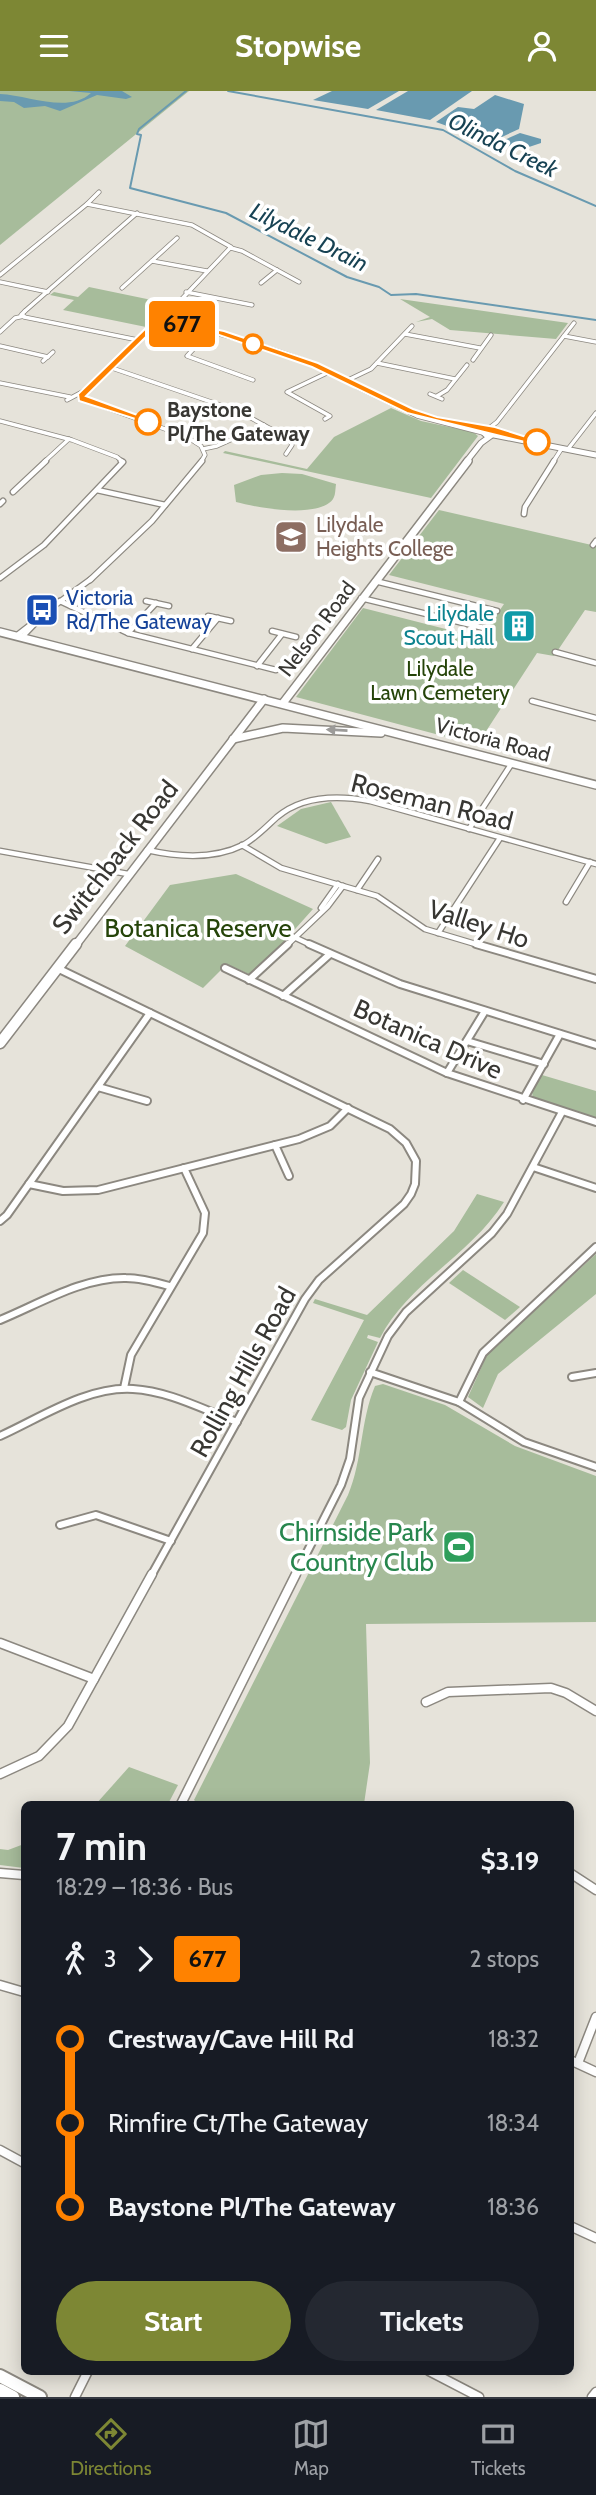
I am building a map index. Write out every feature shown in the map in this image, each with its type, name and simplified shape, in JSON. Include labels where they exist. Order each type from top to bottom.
[{"type":"main road","points":[[491,431],[596,455]]},
{"type":"main road","name":"Nelson Road","points":[[283,703],[491,431]]},
{"type":"main road","name":"Victoria Road","points":[[0,630],[595,785]]},
{"type":"main road","name":"Switchback Road","points":[[0,1043],[264,699]]},
{"type":"main road","points":[[233,739],[291,727],[405,735]]},
{"type":"main road","points":[[0,2376],[40,2397]]},
{"type":"main road","points":[[0,2390],[13,2397]]},
{"type":"street","points":[[0,275],[99,193]]},
{"type":"street","points":[[87,204],[168,219],[201,229],[229,244],[231,248],[242,251],[299,282]]},
{"type":"street","points":[[0,332],[23,315],[137,213]]},
{"type":"street","points":[[122,288],[177,238]]},
{"type":"street","points":[[164,243],[171,244]]},
{"type":"street","points":[[70,398],[85,390],[151,327],[164,321],[186,292],[231,248]]},
{"type":"street","points":[[152,261],[207,271]]},
{"type":"street","points":[[262,280],[277,270]]},
{"type":"street","points":[[121,281],[127,283]]},
{"type":"street","points":[[0,282],[46,292]]},
{"type":"street","points":[[186,292],[254,304],[246,311]]},
{"type":"street","points":[[151,327],[153,320],[169,311]]},
{"type":"street","points":[[23,315],[138,340]]},
{"type":"street","points":[[159,316],[164,321]]},
{"type":"street","points":[[153,320],[211,330],[318,366],[432,421],[491,431]]},
{"type":"street","name":"Nelson Road","points":[[491,431],[574,323]]},
{"type":"street","points":[[348,380],[369,370],[412,326]]},
{"type":"street","points":[[211,330],[187,356],[248,379]]},
{"type":"street","points":[[405,334],[480,348]]},
{"type":"street","points":[[473,360],[491,335]]},
{"type":"street","points":[[564,336],[596,342]]},
{"type":"street","points":[[0,346],[48,356]]},
{"type":"street","points":[[43,361],[53,352]]},
{"type":"street","points":[[377,363],[455,379]]},
{"type":"street","points":[[430,394],[439,398],[467,365]]},
{"type":"street","points":[[109,367],[229,408]]},
{"type":"street","points":[[325,419],[333,415],[287,393],[327,372]]},
{"type":"street","points":[[0,383],[81,400],[187,436],[203,449],[205,455],[202,464],[103,573],[60,601],[21,635]]},
{"type":"street","points":[[81,400],[85,390]]},
{"type":"street","points":[[242,413],[289,439],[292,443],[288,451],[296,450]]},
{"type":"street","points":[[524,514],[525,507],[565,448],[596,413]]},
{"type":"street","points":[[0,430],[3,423],[21,427],[69,439],[123,460],[99,490],[38,549],[0,578]]},
{"type":"street","points":[[203,449],[217,446],[264,425]]},
{"type":"street","points":[[13,492],[69,439]]},
{"type":"street","points":[[22,483],[29,485]]},
{"type":"street","points":[[99,490],[163,505]]},
{"type":"street","points":[[375,581],[497,611]]},
{"type":"street","points":[[361,599],[484,628]]},
{"type":"street","points":[[60,601],[128,633],[276,670]]},
{"type":"street","points":[[146,601],[169,606]]},
{"type":"street","points":[[128,633],[156,603]]},
{"type":"street","points":[[453,620],[468,605]]},
{"type":"street","points":[[208,616],[231,621]]},
{"type":"street","points":[[192,649],[218,618]]},
{"type":"street","points":[[272,631],[296,637]]},
{"type":"street","points":[[257,666],[282,634]]},
{"type":"street","points":[[555,652],[596,663]]},
{"type":"street","points":[[532,701],[594,717],[596,710]]},
{"type":"street","points":[[468,829],[512,763]]},
{"type":"street","name":"Roseman Road","points":[[147,850],[169,855],[196,856],[226,851],[242,845],[290,809],[313,800],[337,797],[370,801],[593,863]]},
{"type":"street","points":[[438,933],[500,838]]},
{"type":"street","name":"Valley Ho","points":[[242,845],[274,865],[383,899],[414,924],[596,979]]},
{"type":"street","points":[[0,851],[128,874]]},
{"type":"street","points":[[357,890],[378,859]]},
{"type":"street","points":[[566,902],[593,863]]},
{"type":"street","points":[[249,980],[328,906],[340,885]]},
{"type":"street","points":[[294,937],[400,984],[596,1045]]},
{"type":"street","points":[[283,996],[330,954]]},
{"type":"street","name":"Rolling Hills Road","points":[[0,1774],[28,1763],[58,1740],[312,1289],[404,1204],[415,1184],[416,1161],[406,1143],[390,1129],[57,968]]},
{"type":"street","name":"Botanica Drive","points":[[225,968],[447,1073],[596,1122]]},
{"type":"street","points":[[447,1073],[485,1011]]},
{"type":"street","points":[[0,1220],[29,1184],[150,1013]]},
{"type":"street","points":[[523,1100],[560,1034]]},
{"type":"street","points":[[467,1041],[544,1064]]},
{"type":"street","points":[[98,1087],[147,1101]]},
{"type":"street","points":[[29,1184],[57,1192],[79,1193],[184,1168],[320,1132],[348,1108]]},
{"type":"street","points":[[183,1801],[341,1485],[350,1459],[359,1398],[398,1321],[492,1233],[507,1214],[562,1112]]},
{"type":"street","points":[[275,1145],[289,1176]]},
{"type":"street","points":[[533,1167],[596,1188]]},
{"type":"street","points":[[124,1388],[131,1355],[169,1286],[203,1233],[205,1213],[184,1168]]},
{"type":"street","points":[[459,1402],[483,1353],[596,1247]]},
{"type":"street","points":[[0,1320],[89,1285],[118,1278],[142,1279],[169,1286]]},
{"type":"street","points":[[370,1372],[459,1402],[524,1442],[596,1467]]},
{"type":"street","points":[[572,1377],[596,1373]]},
{"type":"street","points":[[0,1436],[88,1397],[124,1388],[150,1391],[237,1422]]},
{"type":"street","points":[[60,1525],[96,1515],[171,1541]]},
{"type":"street","points":[[0,1643],[94,1679]]},
{"type":"street","points":[[426,1702],[448,1692],[542,1688],[566,1693],[596,1711]]},
{"type":"street","points":[[0,1873],[21,1875]]},
{"type":"street","points":[[574,1876],[596,1890]]},
{"type":"street","points":[[0,1985],[21,1991]]},
{"type":"street","points":[[596,2017],[574,2062],[596,2072]]},
{"type":"street","points":[[0,2150],[21,2161]]},
{"type":"street","points":[[574,2228],[596,2238]]},
{"type":"street","points":[[75,2397],[86,2375]]},
{"type":"street","points":[[437,2375],[479,2397]]},
{"type":"street","points":[[592,2397],[596,2392]]},
{"type":"green space","points":[[0,91],[189,91],[0,245]]},
{"type":"green space","points":[[89,287],[171,304],[148,318],[146,327],[63,310],[74,300],[50,295],[54,292],[78,297]]},
{"type":"green space","points":[[400,299],[568,323],[556,339],[450,330],[432,319],[416,322],[430,317]]},
{"type":"green space","points":[[391,408],[421,421],[473,432],[478,436],[431,498],[223,453],[225,451],[307,469],[334,437]]},
{"type":"green space","points":[[302,474],[336,484],[334,497],[329,503],[309,510],[270,509],[236,502],[234,485],[261,475]]},
{"type":"green space","name":"Lilydale Lawn Cemetery","points":[[439,510],[596,546],[596,612],[585,610],[554,656],[537,653],[477,745],[296,697],[363,608],[481,638],[504,604],[389,575]]},
{"type":"green space","points":[[331,802],[351,837],[326,844],[277,826],[301,809]]},
{"type":"green space","name":"Botanica Reserve","points":[[236,874],[313,909],[253,976],[227,964],[203,988],[125,946],[170,885]]},
{"type":"green space","points":[[542,1075],[596,1091],[596,1119],[533,1099],[532,1092]]},
{"type":"green space","points":[[477,1194],[504,1202],[475,1238],[407,1301],[380,1338],[368,1335],[367,1338],[378,1342],[351,1400],[346,1427],[342,1430],[311,1420],[364,1320],[313,1303],[315,1299],[367,1315],[454,1231]]},
{"type":"green space","points":[[596,1254],[596,1294],[498,1374],[483,1408],[468,1397],[487,1355]]},
{"type":"green space","points":[[463,1270],[520,1307],[505,1320],[449,1283]]},
{"type":"green space","name":"Chirnside Park Country Club","points":[[383,1384],[445,1405],[515,1446],[596,1476],[596,1622],[366,1624],[370,1763],[364,1801],[195,1801],[348,1495],[375,1386]]},
{"type":"green space","points":[[129,1767],[178,1785],[170,1801],[99,1801]]},
{"type":"green space","points":[[21,1845],[21,1868],[0,1865],[0,1849],[8,1850]]},
{"type":"water","points":[[69,91],[122,91],[132,97],[126,99],[97,95],[60,111],[45,106],[24,108],[14,102],[0,101],[0,94],[47,102],[71,102],[91,93]]},
{"type":"water","points":[[332,91],[399,91],[368,109],[313,100]]},
{"type":"water","points":[[408,91],[472,91],[430,120],[376,110]]},
{"type":"water","points":[[495,95],[524,104],[519,129],[491,142],[436,122],[458,107],[474,109]]},
{"type":"water","points":[[520,133],[541,139],[541,143],[520,150],[501,144]]},
{"type":"waterway","name":"Lilydale Drain","points":[[186,91],[139,129],[137,134],[141,135],[130,188],[226,213],[347,277],[379,287],[391,295],[416,294],[596,320]]},
{"type":"waterway","name":"Olinda Creek","points":[[228,91],[443,130],[515,171],[596,206]]},
{"type":"bus line","name":"677","points":[[148,422],[94,404],[82,399],[82,395],[151,327],[161,323],[177,323],[221,333],[315,365],[410,411],[537,442]]},
{"type":"place","name":"Baystone Pl/The Gateway","points":[[148,422]]},
{"type":"place","name":"Lilydale Heights College","points":[[291,537]]},
{"type":"place","name":"Victoria Rd/The Gateway","points":[[42,610]]},
{"type":"place","name":"Lilydale Scout Hall","points":[[519,626]]},
{"type":"place","name":"Chirnside Park Country Club","points":[[459,1547]]}]
